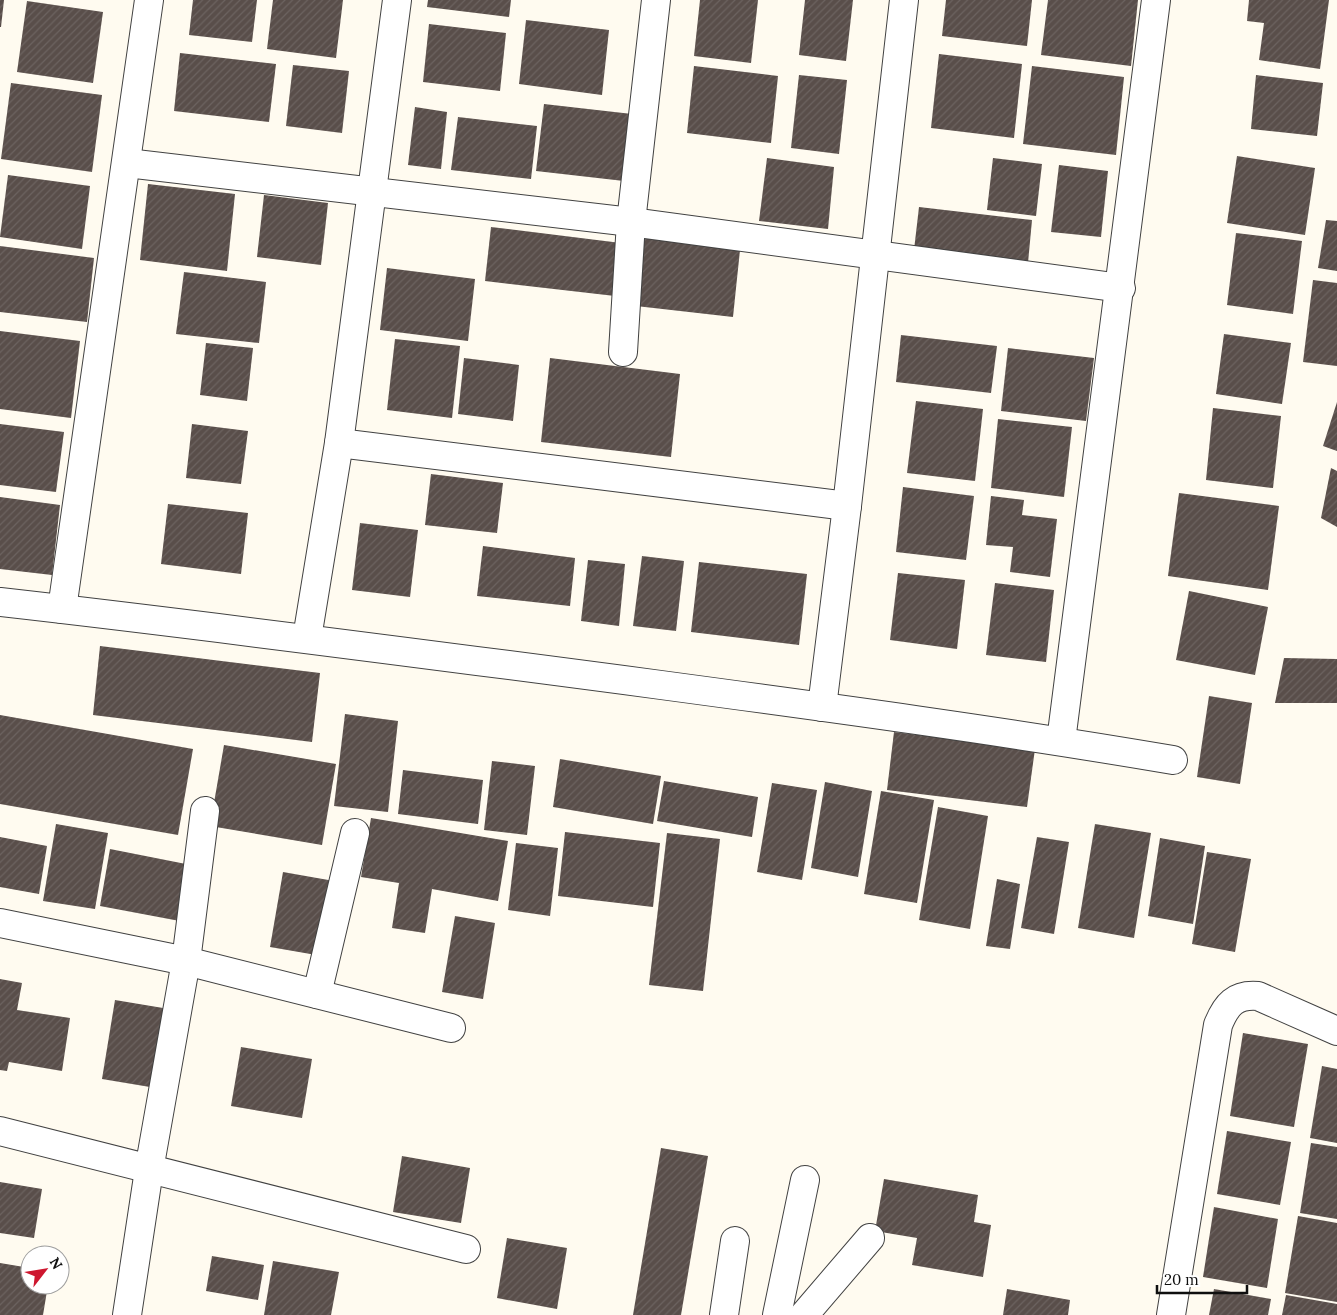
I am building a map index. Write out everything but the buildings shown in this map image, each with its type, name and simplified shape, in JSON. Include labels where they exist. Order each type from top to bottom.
[{"type":"street","points":[[62,609],[149,0]]},
{"type":"street","points":[[307,638],[339,444],[397,0]]},
{"type":"street","points":[[623,352],[631,222],[656,0]]},
{"type":"street","points":[[822,707],[876,256],[904,0]]},
{"type":"street","points":[[1061,741],[1156,0]]},
{"type":"street","points":[[127,163],[631,222],[1120,288]]},
{"type":"street","points":[[339,444],[847,506]]},
{"type":"street","points":[[0,602],[307,638],[822,707],[1061,741],[1173,760]]},
{"type":"street","points":[[128,1315],[150,1170],[186,961],[205,812]]},
{"type":"street","points":[[317,994],[355,833]]},
{"type":"street","points":[[0,923],[186,961],[451,1028]]},
{"type":"street","points":[[1171,1315],[1218,1025],[1224,1011],[1234,1001],[1245,995],[1258,996],[1337,1030]]},
{"type":"street","points":[[0,1131],[466,1249]]},
{"type":"street","points":[[777,1315],[805,1180]]},
{"type":"street","points":[[804,1315],[870,1238]]},
{"type":"street","points":[[724,1315],[736,1241]]}]
